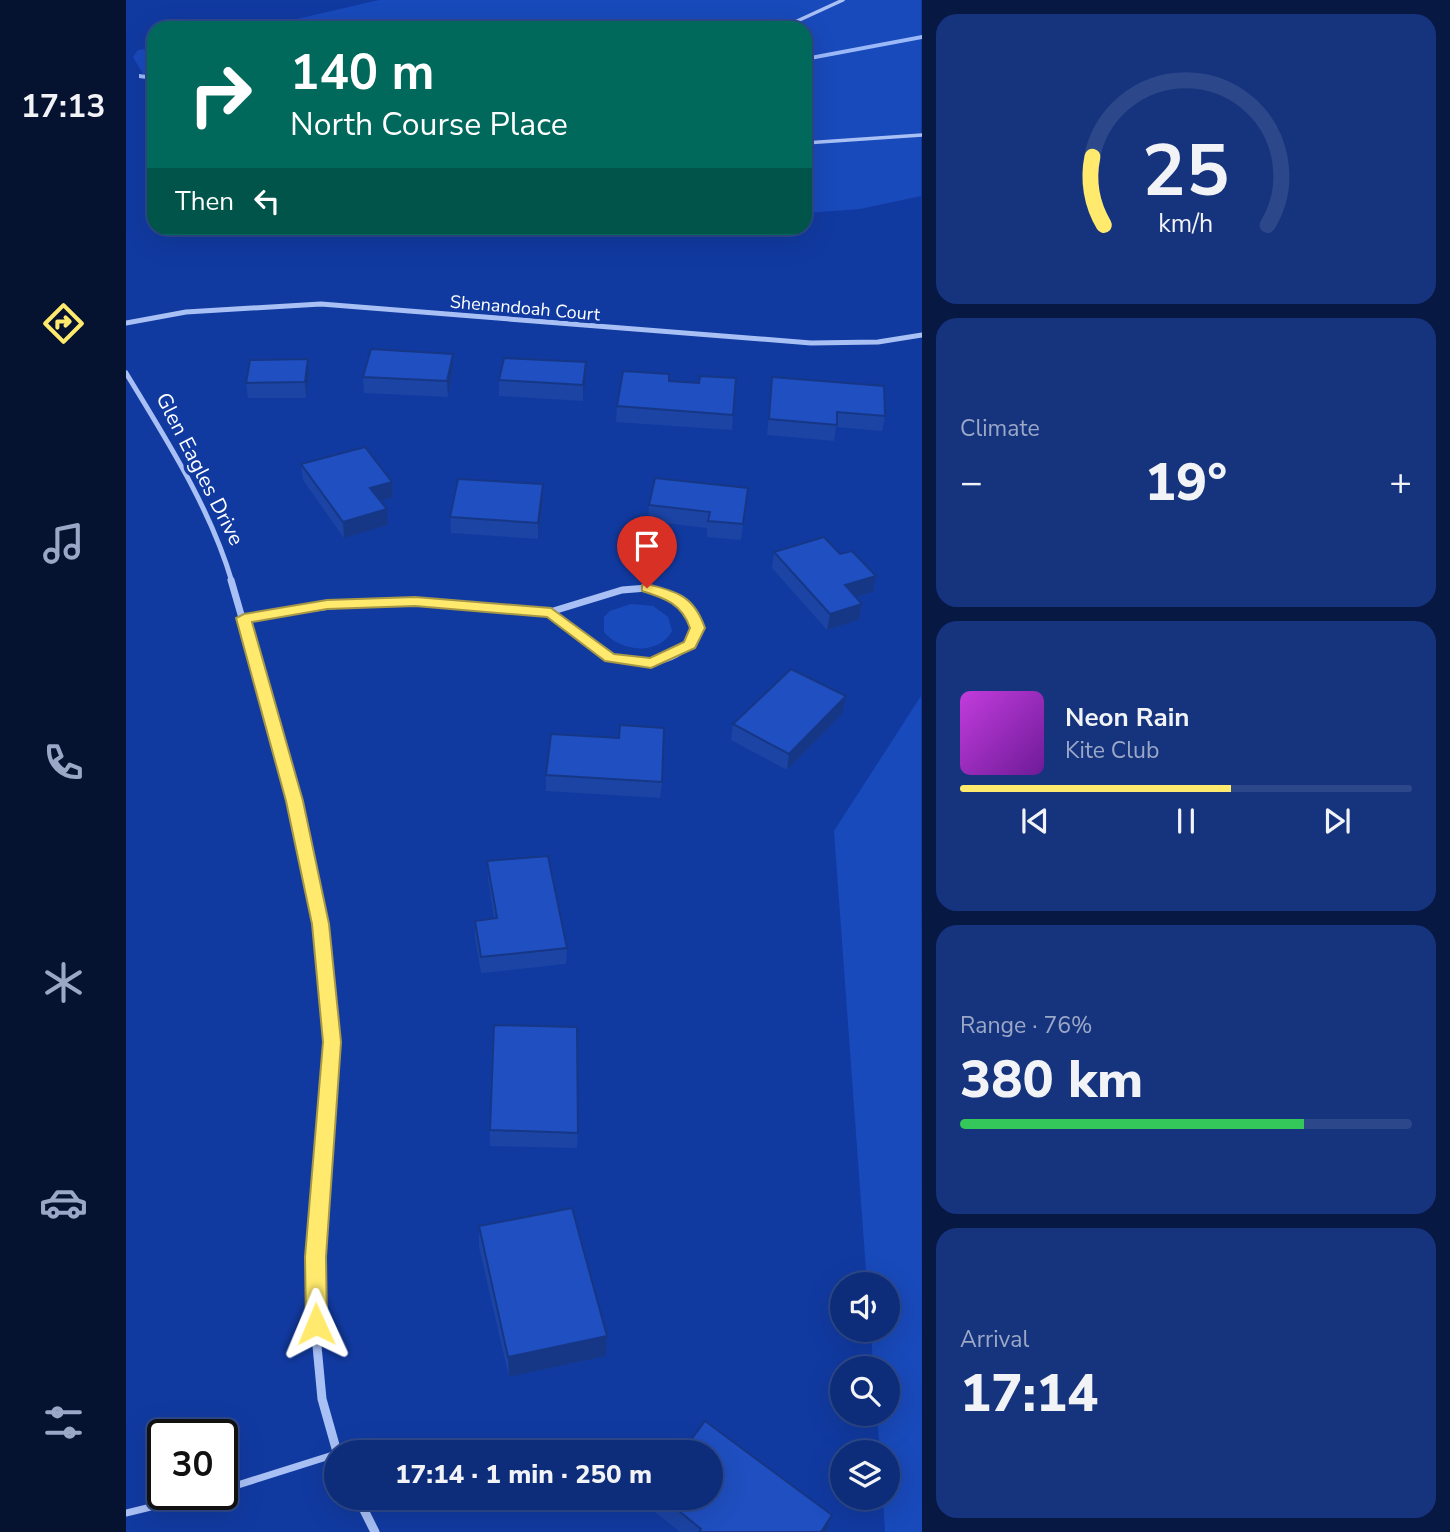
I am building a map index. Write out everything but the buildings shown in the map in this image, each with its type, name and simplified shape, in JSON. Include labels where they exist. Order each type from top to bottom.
[{"type":"street","name":"Shenandoah Court","points":[[126,323],[186,312],[321,304],[811,343],[878,342],[922,335]]},
{"type":"street","name":"Glen Eagles Drive","points":[[126,373],[148,405],[202,506],[225,559],[295,801],[321,924],[332,1042],[316,1257],[317,1346],[322,1399],[333,1440]]},
{"type":"street","points":[[244,618],[327,605],[415,602],[551,612],[618,591],[647,588],[671,595],[691,610],[698,628],[690,645],[672,656],[651,663],[626,661],[610,658],[551,612]]},
{"type":"street","points":[[364,1510],[375,1532]]},
{"type":"lane","points":[[797,21],[843,0]]},
{"type":"lane","points":[[812,143],[922,135]]},
{"type":"lane","points":[[238,1485],[324,1457]]},
{"type":"lane","points":[[126,1513],[147,1508]]},
{"type":"shaded area","points":[[379,0],[921,0],[921,196],[860,209],[812,212],[812,21],[288,21]]},
{"type":"shaded area","points":[[147,49],[147,81],[133,57],[138,50]]},
{"type":"shaded area","points":[[631,604],[653,606],[668,617],[672,631],[666,639],[649,648],[629,647],[611,639],[604,632],[604,617],[610,611]]},
{"type":"shaded area","points":[[921,696],[922,1532],[885,1532],[884,1510],[900,1510],[900,1440],[879,1440],[878,1426],[900,1426],[900,1356],[872,1356],[872,1342],[900,1342],[900,1272],[866,1272],[834,831]]},
{"type":"waterway","points":[[812,58],[922,37]]},
{"type":"waterway","points":[[142,76],[147,77]]},
{"type":"route","points":[[316,1324],[316,1257],[327,1141],[332,1042],[321,924],[295,801],[264,698],[244,618],[327,605],[415,602],[551,612],[610,658],[651,663],[672,656],[690,645],[698,628],[691,610],[671,595],[647,588]]}]
